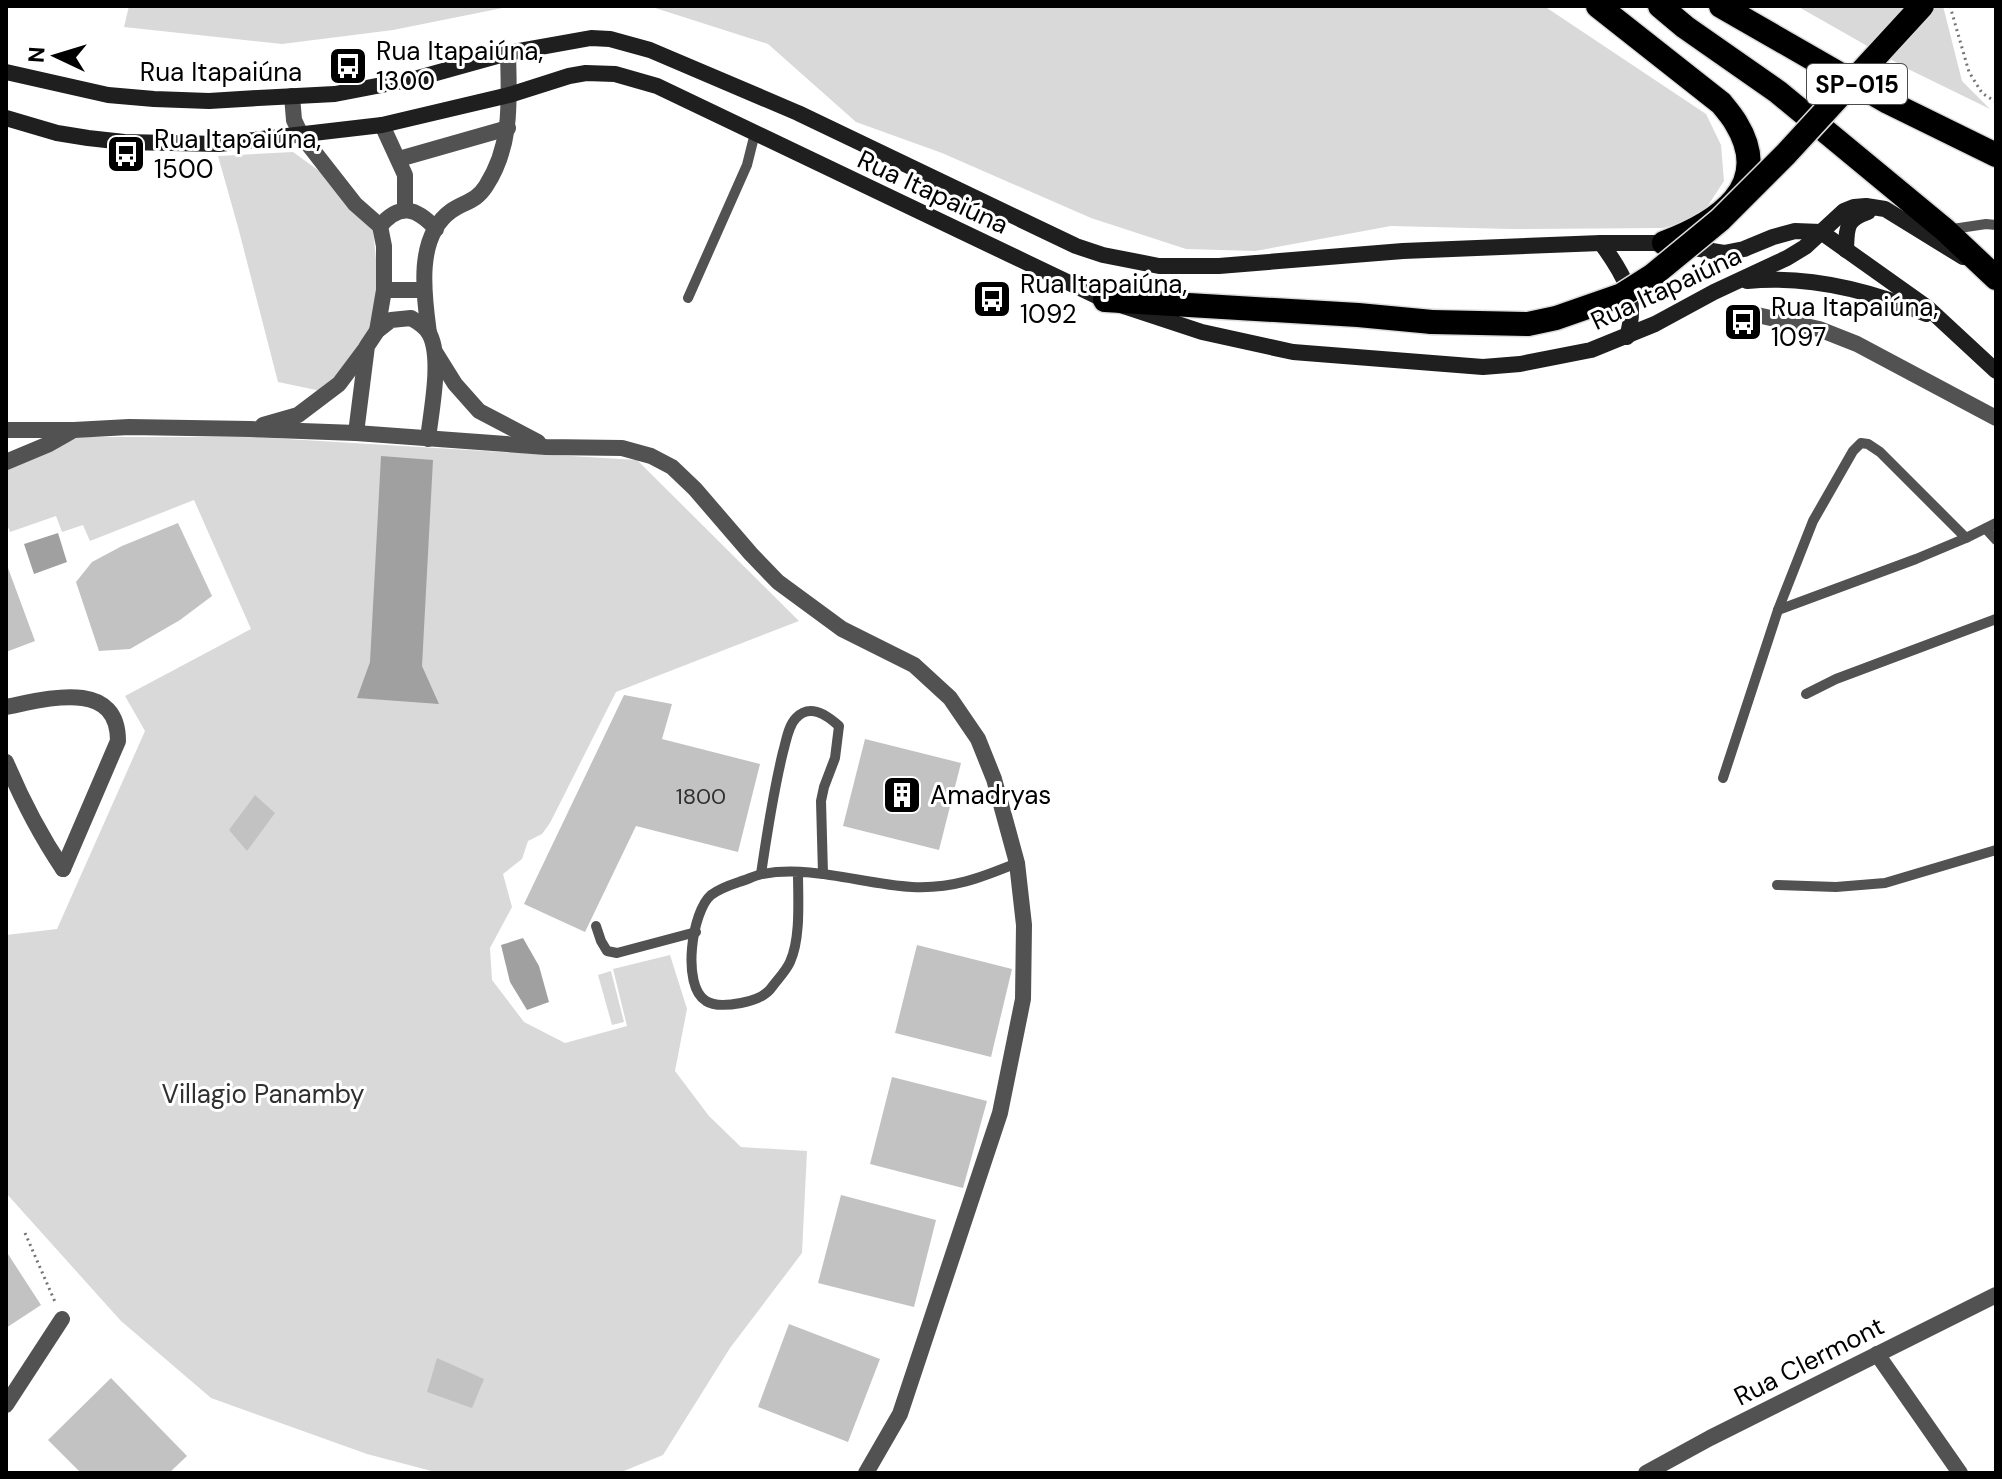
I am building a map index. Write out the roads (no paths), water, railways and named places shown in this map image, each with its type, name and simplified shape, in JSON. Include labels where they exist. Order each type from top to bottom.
[{"type":"highway","points":[[1598,6],[1721,103],[1736,123],[1747,149],[1749,170],[1740,194],[1711,222],[1664,243]]},
{"type":"highway","points":[[1660,6],[1778,92],[1945,230],[1992,275]]},
{"type":"highway","name":"SP-015","points":[[1721,6],[1888,102],[1996,155]]},
{"type":"highway","points":[[1105,300],[1432,322],[1528,324],[1556,318],[1622,295],[1652,276],[1720,220],[1786,154],[1922,6]]},
{"type":"main road","name":"Rua Itapaiúna","points":[[6,72],[108,95],[209,101],[335,94],[418,78],[508,53],[591,38],[610,39],[650,50],[798,113],[1076,246],[1103,255],[1159,266],[1219,266],[1403,251],[1601,243],[1664,243],[1724,253],[1795,231],[1821,232]]},
{"type":"main road","name":"Rua Itapaiúna","points":[[6,118],[57,133],[124,142],[219,144],[382,125],[509,95],[569,76],[615,74],[657,86],[1105,300],[1202,332],[1293,352],[1483,367],[1520,364],[1591,350],[1627,337],[1787,258],[1805,247],[1844,211],[1866,206],[1885,209]]},
{"type":"main road","points":[[1846,250],[1849,223],[1853,218],[1885,209],[1992,275]]},
{"type":"main road","points":[[1821,232],[1928,308],[1996,371]]},
{"type":"main road","points":[[1601,243],[1627,283],[1631,313],[1627,337]]},
{"type":"main road","points":[[1733,283],[1767,279],[1806,280],[1842,286],[1888,298],[1949,326]]},
{"type":"street","points":[[428,439],[435,383],[434,351],[424,290],[427,252],[436,229],[451,211],[474,200],[486,186],[501,153],[508,128],[508,53]]},
{"type":"street","points":[[292,96],[294,120],[301,135],[355,204],[380,226],[384,246],[384,290],[377,331]]},
{"type":"street","points":[[382,125],[405,175],[405,210]]},
{"type":"street","points":[[399,159],[508,128]]},
{"type":"street","points":[[380,226],[390,215],[405,210],[424,216],[436,229]]},
{"type":"street","points":[[384,290],[424,290]]},
{"type":"street","points":[[1744,312],[1819,329],[1857,344],[1996,418]]},
{"type":"street","points":[[250,429],[298,415],[339,384],[377,331],[391,320],[411,318],[429,333]]},
{"type":"street","points":[[356,433],[367,346]]},
{"type":"street","points":[[434,351],[455,384],[479,411],[546,447]]},
{"type":"street","points":[[6,430],[129,427],[356,433],[546,447],[622,448],[651,456],[672,467],[695,489],[778,582],[842,629],[914,665],[950,698],[978,739],[994,779],[1017,863],[1024,925],[1023,999],[1000,1113],[900,1414],[866,1473]]},
{"type":"street","points":[[6,462],[74,430]]},
{"type":"street","points":[[6,707],[85,697],[99,702],[112,714],[118,728],[118,741],[63,869],[23,803],[6,762]]},
{"type":"street","name":"Rua Clermont","points":[[1646,1473],[1996,1295]]},
{"type":"street","points":[[6,1405],[62,1319]]},
{"type":"street","points":[[1877,1354],[1960,1473]]},
{"type":"lane","points":[[688,298],[747,165],[755,133]]},
{"type":"lane","points":[[1945,230],[1996,225]]},
{"type":"lane","points":[[1723,778],[1778,610],[1813,521],[1853,451],[1861,443],[1880,452],[1966,538]]},
{"type":"lane","points":[[1778,610],[1991,526],[1996,540]]},
{"type":"lane","points":[[1806,694],[1836,679],[1996,619]]},
{"type":"lane","points":[[761,874],[772,801],[788,732],[796,718],[815,710],[839,726],[835,758],[821,801],[823,874]]},
{"type":"lane","points":[[1777,885],[1836,887],[1885,883],[1996,850]]},
{"type":"lane","points":[[798,872],[798,925],[790,962],[768,994],[746,1003],[724,1006],[706,1001],[696,990],[691,972],[699,913],[710,896],[727,886],[761,874],[798,872],[913,887],[948,886],[969,882],[1017,863]]},
{"type":"lane","points":[[596,926],[607,951],[617,953],[696,932]]},
{"type":"place","name":"Rua Itapaiúna, 1300","points":[[348,66]]},
{"type":"place","name":"Rua Itapaiúna, 1500","points":[[126,154]]},
{"type":"place","name":"Rua Itapaiúna, 1092","points":[[992,299]]},
{"type":"place","name":"Rua Itapaiúna, 1097","points":[[1743,322]]},
{"type":"place","name":"Amadryas","points":[[902,795]]},
{"type":"park label","name":"Villagio Panamby","points":[[263,1094]]}]
